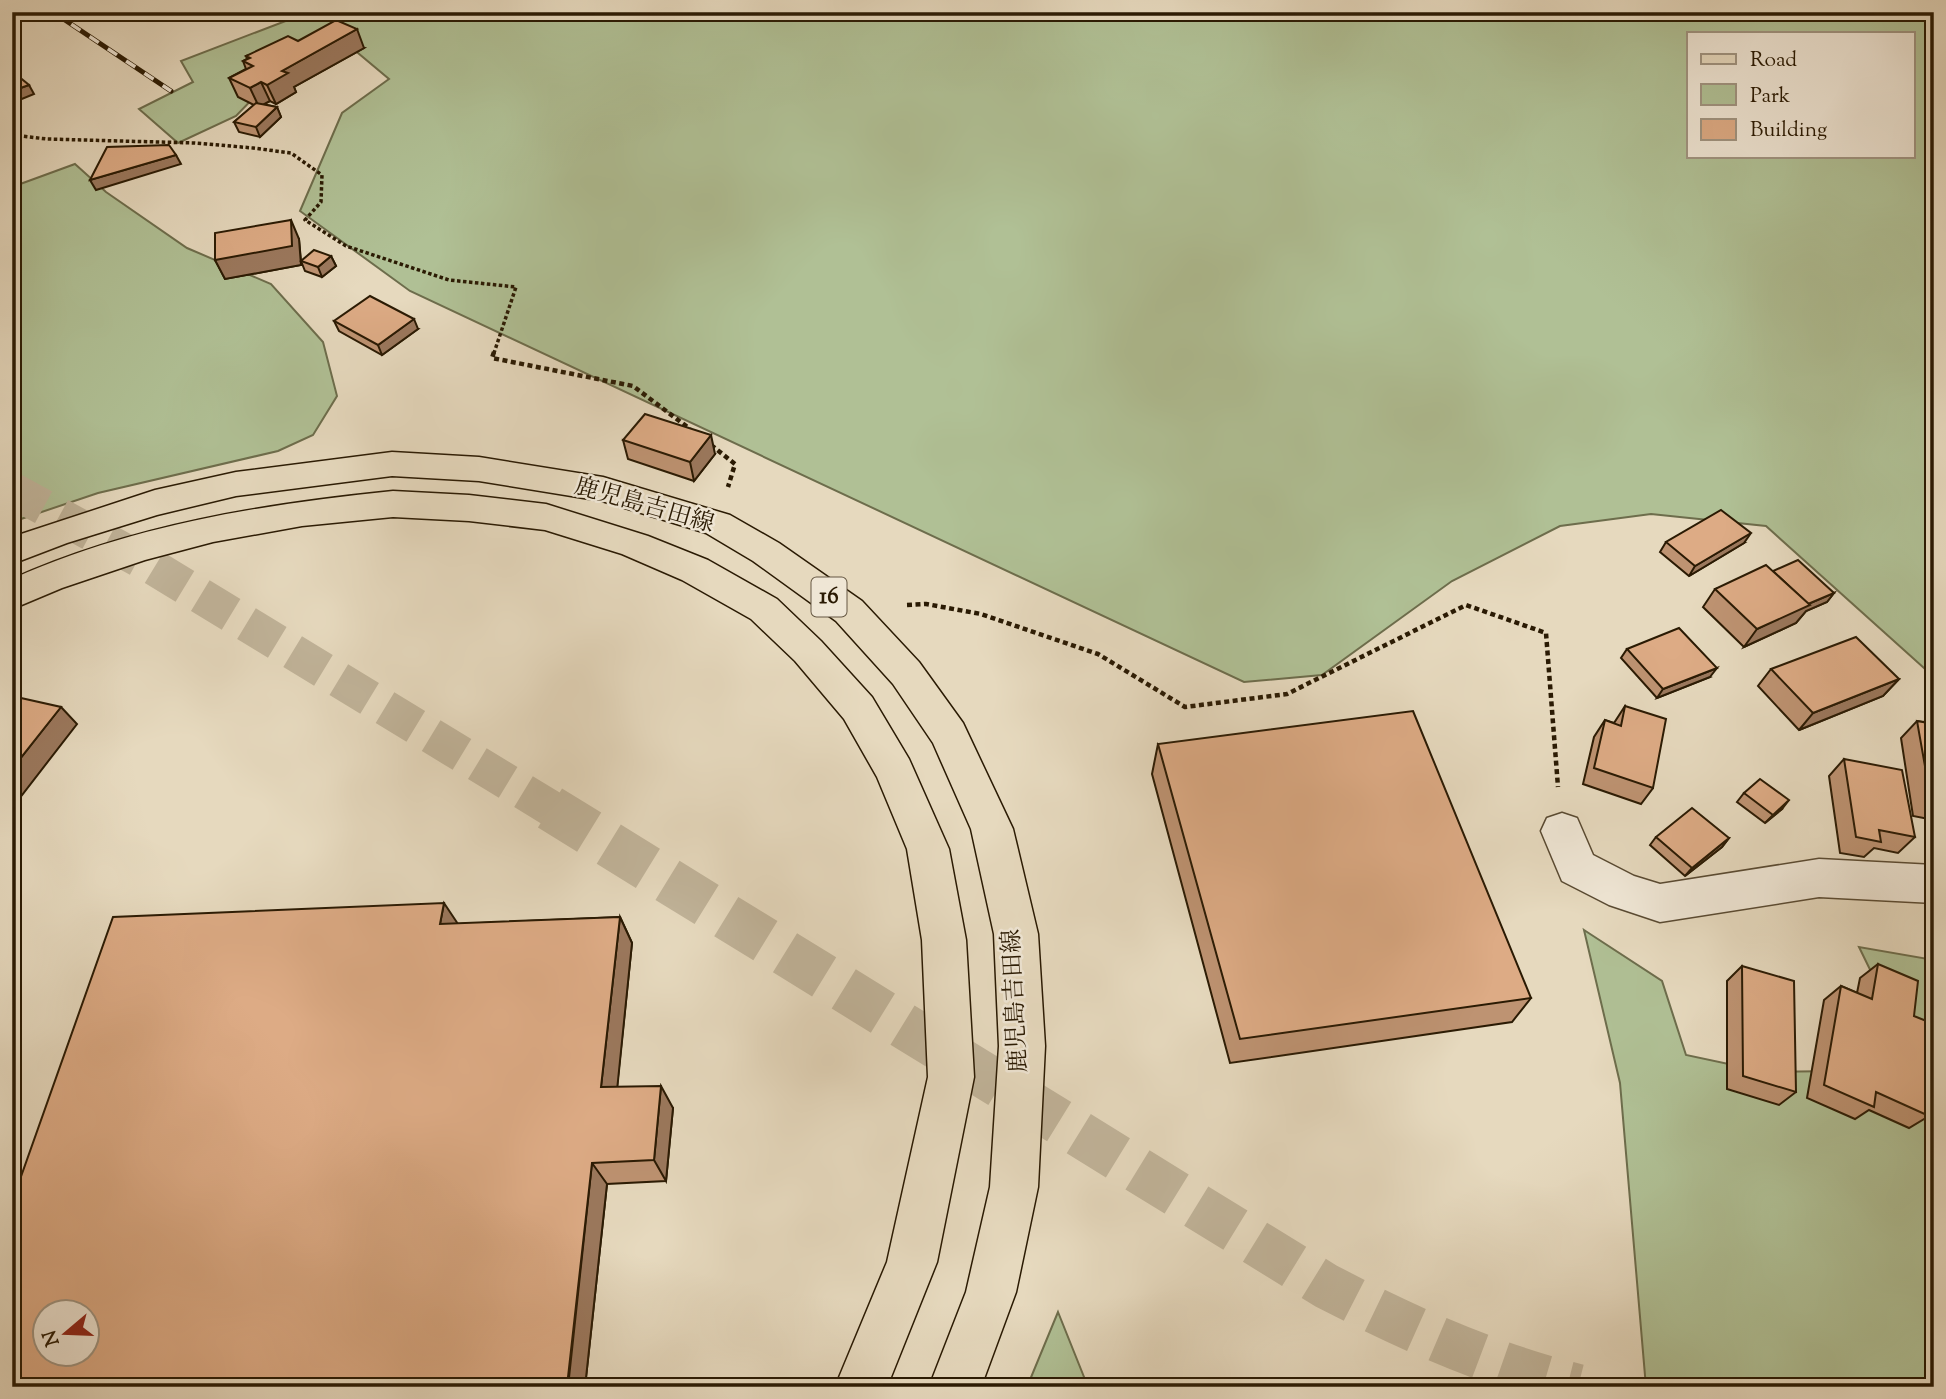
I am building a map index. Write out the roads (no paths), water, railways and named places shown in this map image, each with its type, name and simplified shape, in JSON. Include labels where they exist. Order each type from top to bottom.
[{"type":"main road","name":"鹿児島吉田線","points":[[12,551],[55,534],[155,503],[236,485],[309,473],[392,464],[479,469],[603,489],[718,524],[766,552],[849,611],[906,673],[949,734],[992,829],[1016,934],[1022,1046],[1014,1187],[991,1292],[955,1387]]},
{"type":"main road","name":"鹿児島吉田線","points":[[12,595],[49,578],[140,548],[226,527],[302,513],[393,504],[469,508],[546,517],[635,545],[695,570],[764,609],[858,708],[895,771],[928,849],[944,940],[951,1077],[912,1262],[861,1387]]},
{"type":"street","points":[[1562,831],[1577,868],[1624,892],[1660,903],[1819,878],[1934,884]]},
{"type":"tunnel","points":[[12,490],[148,564],[552,809]]},
{"type":"tunnel","points":[[550,808],[1326,1286],[1449,1344],[1512,1368],[1578,1387]]},
{"type":"railway","points":[[53,12],[171,91]]}]
